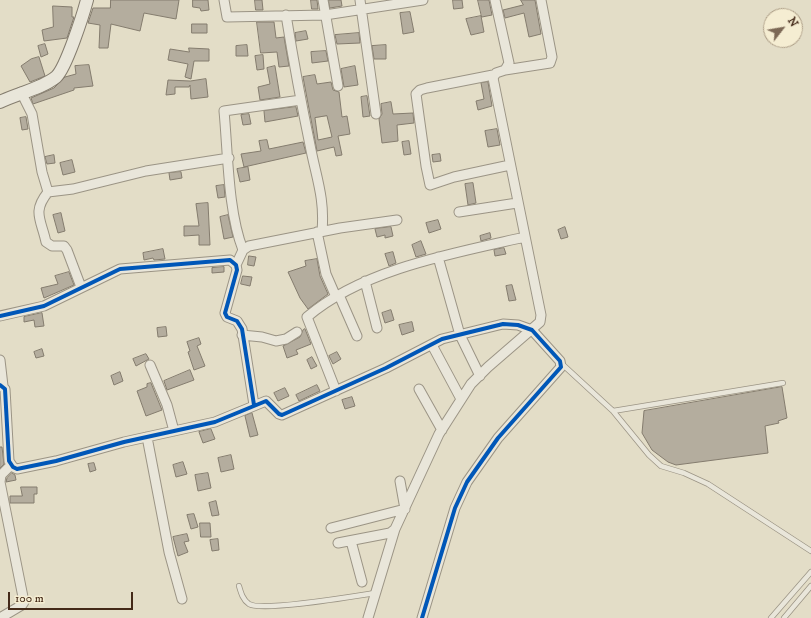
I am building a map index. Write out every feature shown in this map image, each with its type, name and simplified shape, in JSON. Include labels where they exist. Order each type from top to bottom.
[{"type":"street","points":[[0,102],[21,92],[41,86],[57,76],[82,18],[87,0]]},
{"type":"street","points":[[224,0],[227,17],[325,15],[423,0]]},
{"type":"street","points":[[323,0],[338,86]]},
{"type":"street","points":[[360,0],[376,114]]},
{"type":"street","points":[[495,0],[509,63],[505,70]]},
{"type":"street","points":[[510,165],[454,177],[430,185],[416,94],[420,90],[427,88],[494,75],[505,70],[550,63],[552,57],[541,0]]},
{"type":"street","points":[[286,15],[301,100],[322,196],[324,212],[320,232],[326,274],[357,336]]},
{"type":"street","points":[[368,618],[374,592],[395,529],[442,430],[461,399],[480,376],[533,332],[540,322],[541,315],[517,203],[494,75]]},
{"type":"street","points":[[21,92],[32,114],[42,172],[48,192]]},
{"type":"street","points":[[243,250],[236,229],[224,111],[301,100]]},
{"type":"street","points":[[81,287],[67,250],[64,246],[52,246],[46,242],[38,210],[40,203],[48,192],[73,189],[146,172],[229,158]]},
{"type":"street","points":[[459,212],[517,203]]},
{"type":"street","points":[[254,405],[240,324],[227,317],[225,313],[237,270],[236,265],[243,250],[248,246],[320,232],[397,220]]},
{"type":"street","points":[[336,391],[307,317],[320,306],[365,281],[438,257],[525,237]]},
{"type":"street","points":[[438,257],[460,335],[480,376]]},
{"type":"street","points":[[0,316],[44,306],[112,272],[130,267],[230,260],[236,265]]},
{"type":"street","points":[[365,281],[377,328]]},
{"type":"street","points":[[11,465],[17,468],[56,461],[146,437],[216,422],[266,401],[270,403],[279,414],[282,415],[336,391],[442,339],[503,324],[518,325],[533,332],[559,361],[543,389],[498,438],[467,482],[455,508],[422,618]]},
{"type":"street","points":[[242,335],[262,337],[276,341],[297,332]]},
{"type":"street","points":[[432,345],[461,399]]},
{"type":"street","points":[[0,360],[2,386],[5,389],[11,465]]},
{"type":"street","points":[[150,365],[164,399],[174,431]]},
{"type":"street","points":[[419,389],[442,430]]},
{"type":"street","points":[[146,437],[169,552],[182,599]]},
{"type":"street","points":[[0,618],[22,605],[24,597],[0,482],[1,472],[11,465]]},
{"type":"street","points":[[400,481],[405,510]]},
{"type":"street","points":[[331,528],[405,510]]},
{"type":"street","points":[[338,543],[390,533],[395,529]]},
{"type":"street","points":[[351,541],[362,582]]},
{"type":"lane","points":[[559,361],[613,411],[649,455],[661,466],[684,473],[708,484],[811,551]]},
{"type":"lane","points":[[613,411],[783,383]]},
{"type":"lane","points":[[771,618],[811,572]]},
{"type":"lane","points":[[239,586],[244,600],[251,605],[283,606],[374,592]]},
{"type":"lane","points":[[784,618],[809,588]]},
{"type":"building","points":[[111,0],[179,0],[176,19],[144,13],[140,31],[111,24],[108,48],[99,48],[100,25],[88,23],[93,8],[110,8]]},
{"type":"building","points":[[193,0],[208,0],[209,10],[201,11],[200,8],[193,7]]},
{"type":"building","points":[[255,0],[262,0],[263,10],[256,10]]},
{"type":"building","points":[[311,0],[317,0],[318,9],[312,9]]},
{"type":"building","points":[[329,0],[341,0],[342,6],[330,8]]},
{"type":"building","points":[[453,0],[462,0],[463,8],[454,9]]},
{"type":"building","points":[[478,0],[489,0],[492,15],[482,17]]},
{"type":"building","points":[[521,0],[535,0],[541,34],[529,37],[524,13],[505,18],[503,10],[523,5]]},
{"type":"building","points":[[53,6],[72,7],[72,17],[74,17],[67,38],[44,41],[42,30],[53,27]]},
{"type":"building","points":[[410,12],[414,32],[403,34],[400,13]]},
{"type":"building","points":[[481,16],[484,32],[471,35],[466,19]]},
{"type":"building","points":[[257,22],[274,22],[276,38],[284,37],[289,66],[279,67],[277,52],[261,53]]},
{"type":"building","points":[[192,24],[207,24],[207,33],[192,33]]},
{"type":"building","points":[[306,31],[308,39],[296,41],[295,33]]},
{"type":"building","points":[[359,33],[360,43],[337,44],[335,35]]},
{"type":"building","points":[[45,44],[48,54],[41,57],[38,46]]},
{"type":"building","points":[[247,45],[248,56],[236,56],[236,46]]},
{"type":"building","points":[[386,45],[386,59],[374,59],[372,46]]},
{"type":"building","points":[[189,48],[209,49],[209,61],[194,61],[191,79],[185,77],[188,64],[168,60],[170,49],[189,52]]},
{"type":"building","points":[[326,51],[328,61],[312,63],[311,52]]},
{"type":"building","points":[[263,55],[264,69],[257,70],[255,56]]},
{"type":"building","points":[[39,57],[45,76],[30,82],[21,66],[31,59]]},
{"type":"building","points":[[89,65],[93,86],[74,88],[74,90],[33,104],[31,98],[54,88],[65,77],[76,74],[75,66]]},
{"type":"building","points":[[275,66],[280,97],[260,100],[258,87],[270,84],[267,68]]},
{"type":"building","points":[[355,66],[358,85],[344,87],[341,69]]},
{"type":"building","points":[[315,75],[317,84],[331,82],[333,90],[339,92],[342,117],[347,116],[350,134],[338,136],[342,155],[336,156],[334,147],[317,151],[303,77]],"holes":[[[327,116],[332,137],[318,140],[315,118]]]},
{"type":"building","points":[[206,79],[208,97],[191,99],[190,85],[189,87],[175,87],[175,94],[166,95],[168,80],[190,81]]},
{"type":"building","points":[[488,82],[492,106],[478,110],[476,101],[484,99],[481,83]]},
{"type":"building","points":[[367,96],[370,116],[363,117],[361,97]]},
{"type":"building","points":[[391,102],[393,114],[413,113],[414,123],[397,125],[398,141],[382,143],[379,119],[382,114],[381,104]]},
{"type":"building","points":[[296,107],[298,116],[265,122],[264,111]]},
{"type":"building","points":[[249,114],[251,124],[243,125],[241,115]]},
{"type":"building","points":[[26,117],[28,129],[22,130],[20,118]]},
{"type":"building","points":[[497,129],[500,145],[488,147],[485,131]]},
{"type":"building","points":[[267,140],[269,149],[303,142],[306,153],[244,167],[241,154],[261,151],[259,141]]},
{"type":"building","points":[[409,141],[411,154],[404,155],[402,142]]},
{"type":"building","points":[[440,154],[441,161],[433,162],[432,155]]},
{"type":"building","points":[[54,155],[55,163],[47,164],[45,157]]},
{"type":"building","points":[[72,160],[75,172],[63,175],[60,163]]},
{"type":"building","points":[[248,167],[250,180],[240,182],[237,169]]},
{"type":"building","points":[[181,172],[182,178],[170,180],[169,173]]},
{"type":"building","points":[[473,183],[476,203],[468,205],[465,184]]},
{"type":"building","points":[[224,185],[225,197],[218,198],[216,186]]},
{"type":"building","points":[[208,203],[210,245],[199,245],[199,235],[184,236],[184,226],[199,226],[196,204]]},
{"type":"building","points":[[61,213],[65,231],[58,233],[53,215]]},
{"type":"building","points":[[228,215],[233,237],[224,239],[220,217]]},
{"type":"building","points":[[438,220],[441,229],[429,233],[426,223]]},
{"type":"building","points":[[391,227],[393,236],[385,238],[385,235],[377,237],[375,229]]},
{"type":"building","points":[[565,227],[568,237],[561,239],[558,230]]},
{"type":"building","points":[[490,233],[491,238],[481,241],[480,236]]},
{"type":"building","points":[[421,241],[426,254],[416,257],[412,245]]},
{"type":"building","points":[[504,248],[506,254],[495,256],[494,250]]},
{"type":"building","points":[[163,249],[165,259],[154,260],[153,258],[144,260],[143,253]]},
{"type":"building","points":[[393,252],[396,263],[389,266],[385,254]]},
{"type":"building","points":[[249,256],[256,257],[254,266],[248,265]]},
{"type":"building","points":[[317,259],[320,276],[328,294],[308,309],[300,298],[288,272],[306,266],[305,261]]},
{"type":"building","points":[[224,267],[224,272],[212,273],[212,268]]},
{"type":"building","points":[[69,272],[74,285],[44,298],[41,288],[58,284],[55,276]]},
{"type":"building","points":[[243,276],[252,277],[250,286],[241,284]]},
{"type":"building","points":[[512,285],[516,300],[509,301],[506,286]]},
{"type":"building","points":[[391,310],[394,320],[385,323],[382,313]]},
{"type":"building","points":[[42,313],[44,326],[35,327],[34,320],[24,322],[24,317]]},
{"type":"building","points":[[412,322],[414,331],[402,335],[399,325]]},
{"type":"building","points":[[166,327],[167,336],[158,337],[157,328]]},
{"type":"building","points":[[305,329],[311,344],[296,350],[298,354],[287,358],[283,346],[300,337]]},
{"type":"building","points":[[199,338],[201,344],[197,346],[205,366],[194,370],[188,352],[190,351],[187,342]]},
{"type":"building","points":[[42,349],[44,356],[36,358],[34,352]]},
{"type":"building","points":[[337,352],[341,359],[333,364],[329,356]]},
{"type":"building","points":[[146,354],[149,359],[136,366],[133,359]]},
{"type":"building","points":[[312,357],[317,366],[311,369],[307,360]]},
{"type":"building","points":[[190,370],[194,380],[167,390],[164,381]]},
{"type":"building","points":[[120,372],[123,381],[114,385],[111,376]]},
{"type":"building","points":[[151,383],[162,410],[146,416],[137,391],[147,387],[147,384]]},
{"type":"building","points":[[317,385],[320,391],[299,401],[296,395]]},
{"type":"building","points":[[782,387],[787,418],[778,421],[779,423],[765,426],[768,453],[676,465],[668,462],[652,450],[642,433],[644,411]]},
{"type":"building","points":[[285,388],[289,396],[278,401],[274,393]]},
{"type":"building","points":[[352,397],[355,406],[345,409],[342,400]]},
{"type":"building","points":[[252,413],[258,435],[250,437],[245,416]]},
{"type":"building","points":[[211,429],[215,439],[203,443],[199,432]]},
{"type":"building","points":[[0,447],[2,447],[4,464],[0,468]]},
{"type":"building","points":[[231,455],[234,469],[221,472],[218,458]]},
{"type":"building","points":[[183,462],[187,474],[176,477],[173,465]]},
{"type":"building","points":[[94,463],[96,470],[90,472],[88,464]]},
{"type":"building","points":[[12,473],[15,475],[16,480],[6,482],[7,478]]},
{"type":"building","points":[[208,473],[211,488],[198,491],[195,475]]},
{"type":"building","points":[[21,487],[37,487],[37,494],[34,494],[34,503],[10,503],[10,496],[22,496]]},
{"type":"building","points":[[216,501],[219,515],[212,516],[209,503]]},
{"type":"building","points":[[194,514],[198,527],[191,529],[187,515]]},
{"type":"building","points":[[200,523],[210,523],[211,537],[201,537]]},
{"type":"building","points":[[187,534],[189,541],[184,542],[188,552],[178,556],[173,537]]},
{"type":"building","points":[[218,539],[219,550],[212,551],[210,540]]},
{"type":"cycle path","points":[[0,316],[44,306],[120,269],[230,260],[236,265],[237,270],[225,313],[227,317],[237,321],[242,329],[254,405]]},
{"type":"cycle path","points":[[0,385],[5,389],[9,461],[13,467],[17,469],[56,461],[124,442],[215,422],[266,401],[279,414],[282,415],[386,368],[442,339],[503,324],[518,325],[532,330],[560,361],[561,367],[498,438],[467,482],[455,508],[422,618]]}]
